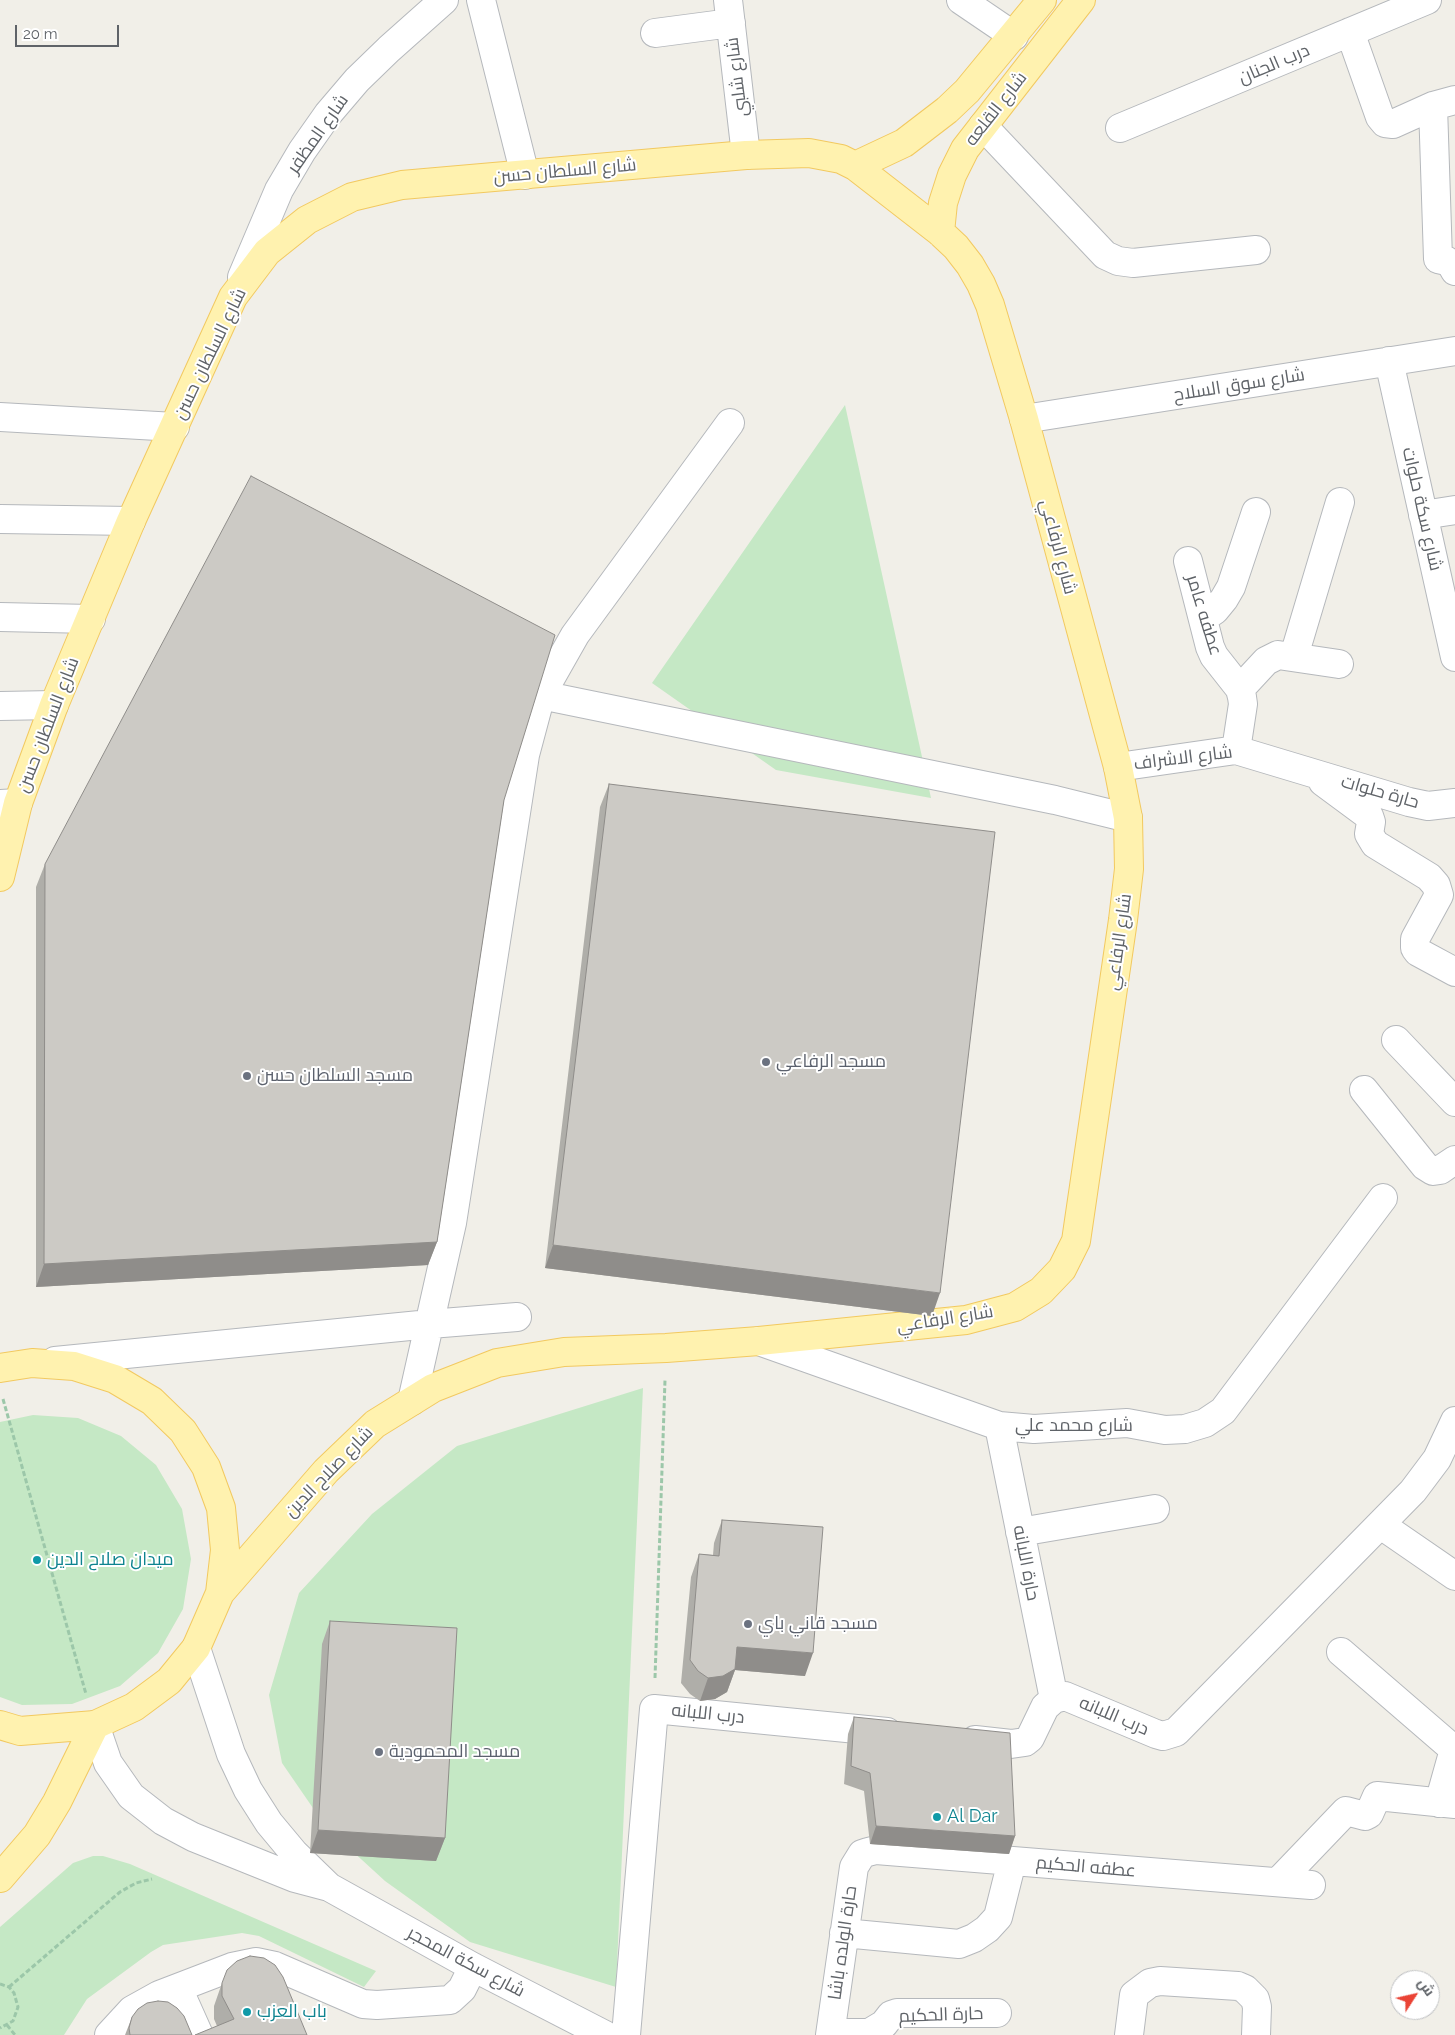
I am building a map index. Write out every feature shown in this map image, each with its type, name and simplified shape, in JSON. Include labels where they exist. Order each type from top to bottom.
[{"type":"main road","name":"شارع القلعه","points":[[855,166],[904,143],[926,127],[967,91],[1042,0]]},
{"type":"main road","name":"شارع القلعه","points":[[940,232],[943,203],[952,175],[965,149],[1081,0]]},
{"type":"main road","name":"شارع السلطان حسن","points":[[0,877],[9,803],[54,705],[131,521],[233,297],[267,252],[307,220],[352,197],[402,185],[746,155],[809,153],[840,159],[855,166],[940,232]]},
{"type":"main road","name":"شارع الرفاعي","points":[[666,1348],[759,1341],[974,1318],[1015,1307],[1041,1291],[1062,1269],[1076,1241],[1123,920],[1129,869],[1128,818],[1118,767],[1024,419],[990,305],[981,284],[956,247],[940,232]]},
{"type":"main road","name":"شارع صلاح الدين","points":[[220,1593],[326,1471],[376,1424],[433,1388],[497,1363],[564,1352],[666,1348]]},
{"type":"main road","points":[[0,1368],[32,1363],[74,1366],[115,1379],[152,1401],[183,1431],[206,1467],[221,1508],[225,1550],[220,1593],[196,1648],[162,1687],[134,1708],[95,1725],[20,1731],[0,1725]]},
{"type":"main road","points":[[0,1878],[37,1835],[52,1810],[95,1725]]},
{"type":"street","name":"شارع المظفر","points":[[233,297],[279,190],[302,151],[328,114],[357,80],[444,0]]},
{"type":"street","points":[[481,0],[525,175]]},
{"type":"street","points":[[962,0],[1014,36]]},
{"type":"street","name":"درب الجنان","points":[[1120,128],[1427,0]]},
{"type":"street","points":[[656,33],[730,12]]},
{"type":"street","name":"شارع شلبي","points":[[730,12],[746,155]]},
{"type":"street","points":[[1350,32],[1382,120],[1385,123],[1393,124],[1444,103],[1438,259],[1447,261],[1455,271]]},
{"type":"street","points":[[983,126],[1105,255],[1118,262],[1133,263],[1256,250]]},
{"type":"street","name":"شارع سوق السلاح","points":[[1024,419],[1455,351]]},
{"type":"street","name":"شارع سكة حلوات","points":[[1388,361],[1423,515],[1451,622],[1455,657]]},
{"type":"street","points":[[0,417],[175,427]]},
{"type":"street","points":[[412,1401],[452,1223],[525,755],[541,695],[575,634],[730,423]]},
{"type":"street","points":[[1294,656],[1340,502]]},
{"type":"street","points":[[1423,515],[1455,510]]},
{"type":"street","points":[[1203,618],[1215,610],[1231,587],[1256,512]]},
{"type":"street","points":[[0,519],[131,521]]},
{"type":"street","name":"عطفه عامر","points":[[1188,561],[1214,656],[1240,689]]},
{"type":"street","points":[[0,618],[91,619]]},
{"type":"street","points":[[1236,750],[1243,704],[1240,689],[1272,657],[1278,655],[1294,656],[1339,664]]},
{"type":"street","points":[[541,695],[1055,800],[1128,818]]},
{"type":"street","points":[[0,706],[54,705]]},
{"type":"street","name":"شارع الاشراف","points":[[1118,767],[1236,750],[1306,770]]},
{"type":"street","points":[[1306,770],[1370,816],[1369,834],[1375,844],[1429,877],[1436,884],[1439,895],[1415,939],[1415,948],[1418,952],[1455,972]]},
{"type":"street","name":"حارة حلوات","points":[[1306,770],[1409,802],[1428,806],[1455,803]]},
{"type":"street","points":[[1396,1040],[1455,1102]]},
{"type":"street","points":[[1364,1090],[1425,1166],[1433,1170],[1440,1170],[1455,1160]]},
{"type":"street","name":"شارع محمد علي","points":[[759,1341],[999,1426],[1034,1429],[1127,1423],[1165,1430],[1185,1429],[1205,1422],[1223,1411],[1383,1198]]},
{"type":"street","points":[[32,1363],[517,1317]]},
{"type":"street","name":"درب اللبانه","points":[[952,1738],[1011,1744],[1025,1742],[1030,1738],[1046,1707],[1054,1699],[1065,1696],[1163,1736],[1176,1732],[1413,1491],[1437,1459],[1455,1421]]},
{"type":"street","name":"حارة اللبانه","points":[[999,1426],[1054,1699]]},
{"type":"street","points":[[1020,1532],[1155,1510]]},
{"type":"street","points":[[1381,1525],[1455,1576]]},
{"type":"street","name":"شارع سكة المحجر","points":[[196,1648],[231,1754],[248,1790],[269,1823],[294,1853],[329,1887]]},
{"type":"street","points":[[1278,1882],[1347,1810],[1365,1816],[1369,1814],[1377,1796],[1447,1803],[1453,1753],[1451,1747],[1341,1652]]},
{"type":"street","name":"درب اللبانه","points":[[626,2035],[654,1709],[912,1734]]},
{"type":"street","name":"شارع سكة المحجر","points":[[95,1725],[108,1763],[131,1796],[163,1821],[193,1837],[295,1878],[329,1887],[473,1967],[605,2035]]},
{"type":"street","name":"عطفه الحكيم","points":[[862,1854],[876,1850],[1311,1885]]},
{"type":"street","name":"حارة الولده باشا","points":[[831,2034],[854,1867],[862,1854]]},
{"type":"street","points":[[844,1933],[959,1944],[974,1938],[987,1929],[998,1917],[1012,1861]]},
{"type":"street","points":[[109,2035],[132,2010],[159,1995],[232,1968],[256,1962],[275,1966],[363,2004],[442,2002],[450,2000],[457,1995],[473,1967]]},
{"type":"street","points":[[1129,2035],[1134,1995],[1150,1983],[1160,1981],[1238,1986],[1251,1993],[1257,2007],[1256,2035]]},
{"type":"street","points":[[178,1988],[199,2035]]},
{"type":"street","name":"حارة الحكيم","points":[[831,2034],[877,2030],[894,2013],[997,2013]]},
{"type":"path","points":[[654,1709],[666,1348]]},
{"type":"path","points":[[3,1399],[95,1725]]},
{"type":"path","points":[[9,1988],[120,1892],[136,1883],[152,1879]]},
{"type":"path","points":[[0,1984],[9,1988],[17,2000],[18,2007],[17,2014],[8,2025],[0,2028]]},
{"type":"path","points":[[8,2025],[15,2035]]},
{"type":"green space","points":[[845,405],[931,798],[776,770],[652,683]]},
{"type":"green space","points":[[643,1388],[616,1987],[470,1942],[385,1881],[326,1827],[282,1763],[269,1695],[299,1593],[372,1514],[457,1446]]},
{"type":"green space","points":[[33,1415],[78,1418],[121,1436],[156,1465],[182,1509],[191,1559],[183,1609],[158,1653],[120,1686],[72,1704],[22,1705],[0,1697],[0,1422]]},
{"type":"green space","points":[[93,1856],[103,1856],[130,1864],[376,1971],[364,1987],[259,1936],[242,1933],[163,1945],[87,1999],[64,2035],[0,2035],[0,1927],[73,1863]]},
{"type":"building","name":"مسجد السلطان حسن","points":[[251,476],[555,635],[504,800],[437,1242],[44,1264],[45,864]]},
{"type":"building","name":"مسجد الرفاعي","points":[[609,784],[995,832],[940,1293],[553,1245]]},
{"type":"building","name":"مسجد قاني باي","points":[[722,1520],[823,1527],[813,1653],[737,1647],[735,1669],[723,1676],[708,1678],[698,1671],[690,1660],[699,1554],[719,1556]]},
{"type":"building","name":"مسجد المحمودية","points":[[330,1621],[457,1628],[445,1838],[318,1830]]},
{"type":"building","name":"Al Dar","points":[[854,1717],[1010,1733],[1015,1836],[876,1826],[870,1773],[851,1766]]},
{"type":"building","points":[[250,1956],[264,1958],[275,1965],[283,1977],[307,2035],[195,2035],[234,2019],[222,1996],[222,1983],[227,1970],[237,1961]]},
{"type":"building","points":[[168,2002],[177,2008],[184,2016],[192,2035],[130,2035],[129,2028],[132,2017],[138,2009],[147,2003]]},
{"type":"place","name":"مسجد الرفاعي","points":[[766,1062]]},
{"type":"place","name":"مسجد السلطان حسن","points":[[247,1076]]},
{"type":"place","name":"ميدان صلاح الدين","points":[[37,1560]]},
{"type":"place","name":"مسجد قاني باي","points":[[748,1624]]},
{"type":"place","name":"مسجد المحمودية","points":[[379,1752]]},
{"type":"place","name":"Al Dar","points":[[937,1817]]},
{"type":"place","name":"باب العزب","points":[[247,2012]]}]
